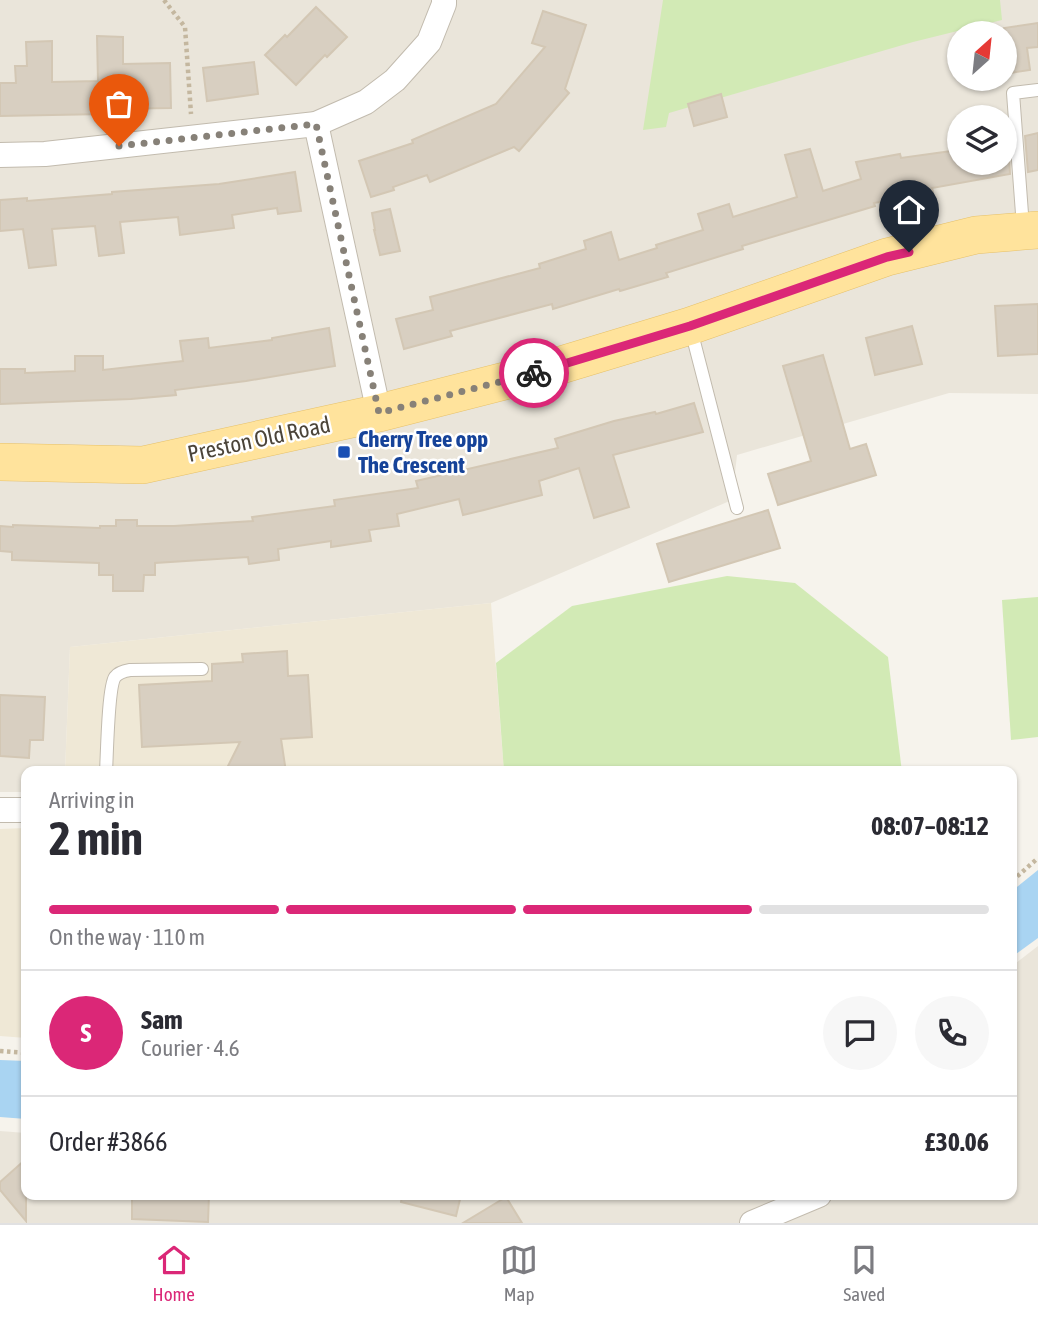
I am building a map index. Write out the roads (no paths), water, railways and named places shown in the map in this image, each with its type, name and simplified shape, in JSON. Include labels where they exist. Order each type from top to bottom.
[{"type":"main road","name":"Preston Old Road","points":[[0,462],[143,465],[379,413],[528,375],[690,326],[887,257],[976,235],[1031,231]]},
{"type":"street","points":[[0,155],[45,154],[316,124],[366,102],[395,80],[429,43],[444,0]]},
{"type":"street","points":[[316,124],[379,413]]},
{"type":"street","points":[[0,810],[21,810]]},
{"type":"street","points":[[752,1223],[807,1200]]},
{"type":"lane","points":[[1031,231],[1013,93],[1038,90]]},
{"type":"lane","points":[[690,326],[737,508]]},
{"type":"lane","points":[[106,766],[110,695],[115,677],[130,670],[202,669]]},
{"type":"water","points":[[1038,870],[1038,938],[1017,953],[1017,887]]},
{"type":"water","points":[[0,1060],[21,1061],[21,1119],[0,1117]]},
{"type":"place","name":"Cherry Tree opp The Crescent","points":[[344,452]]}]
